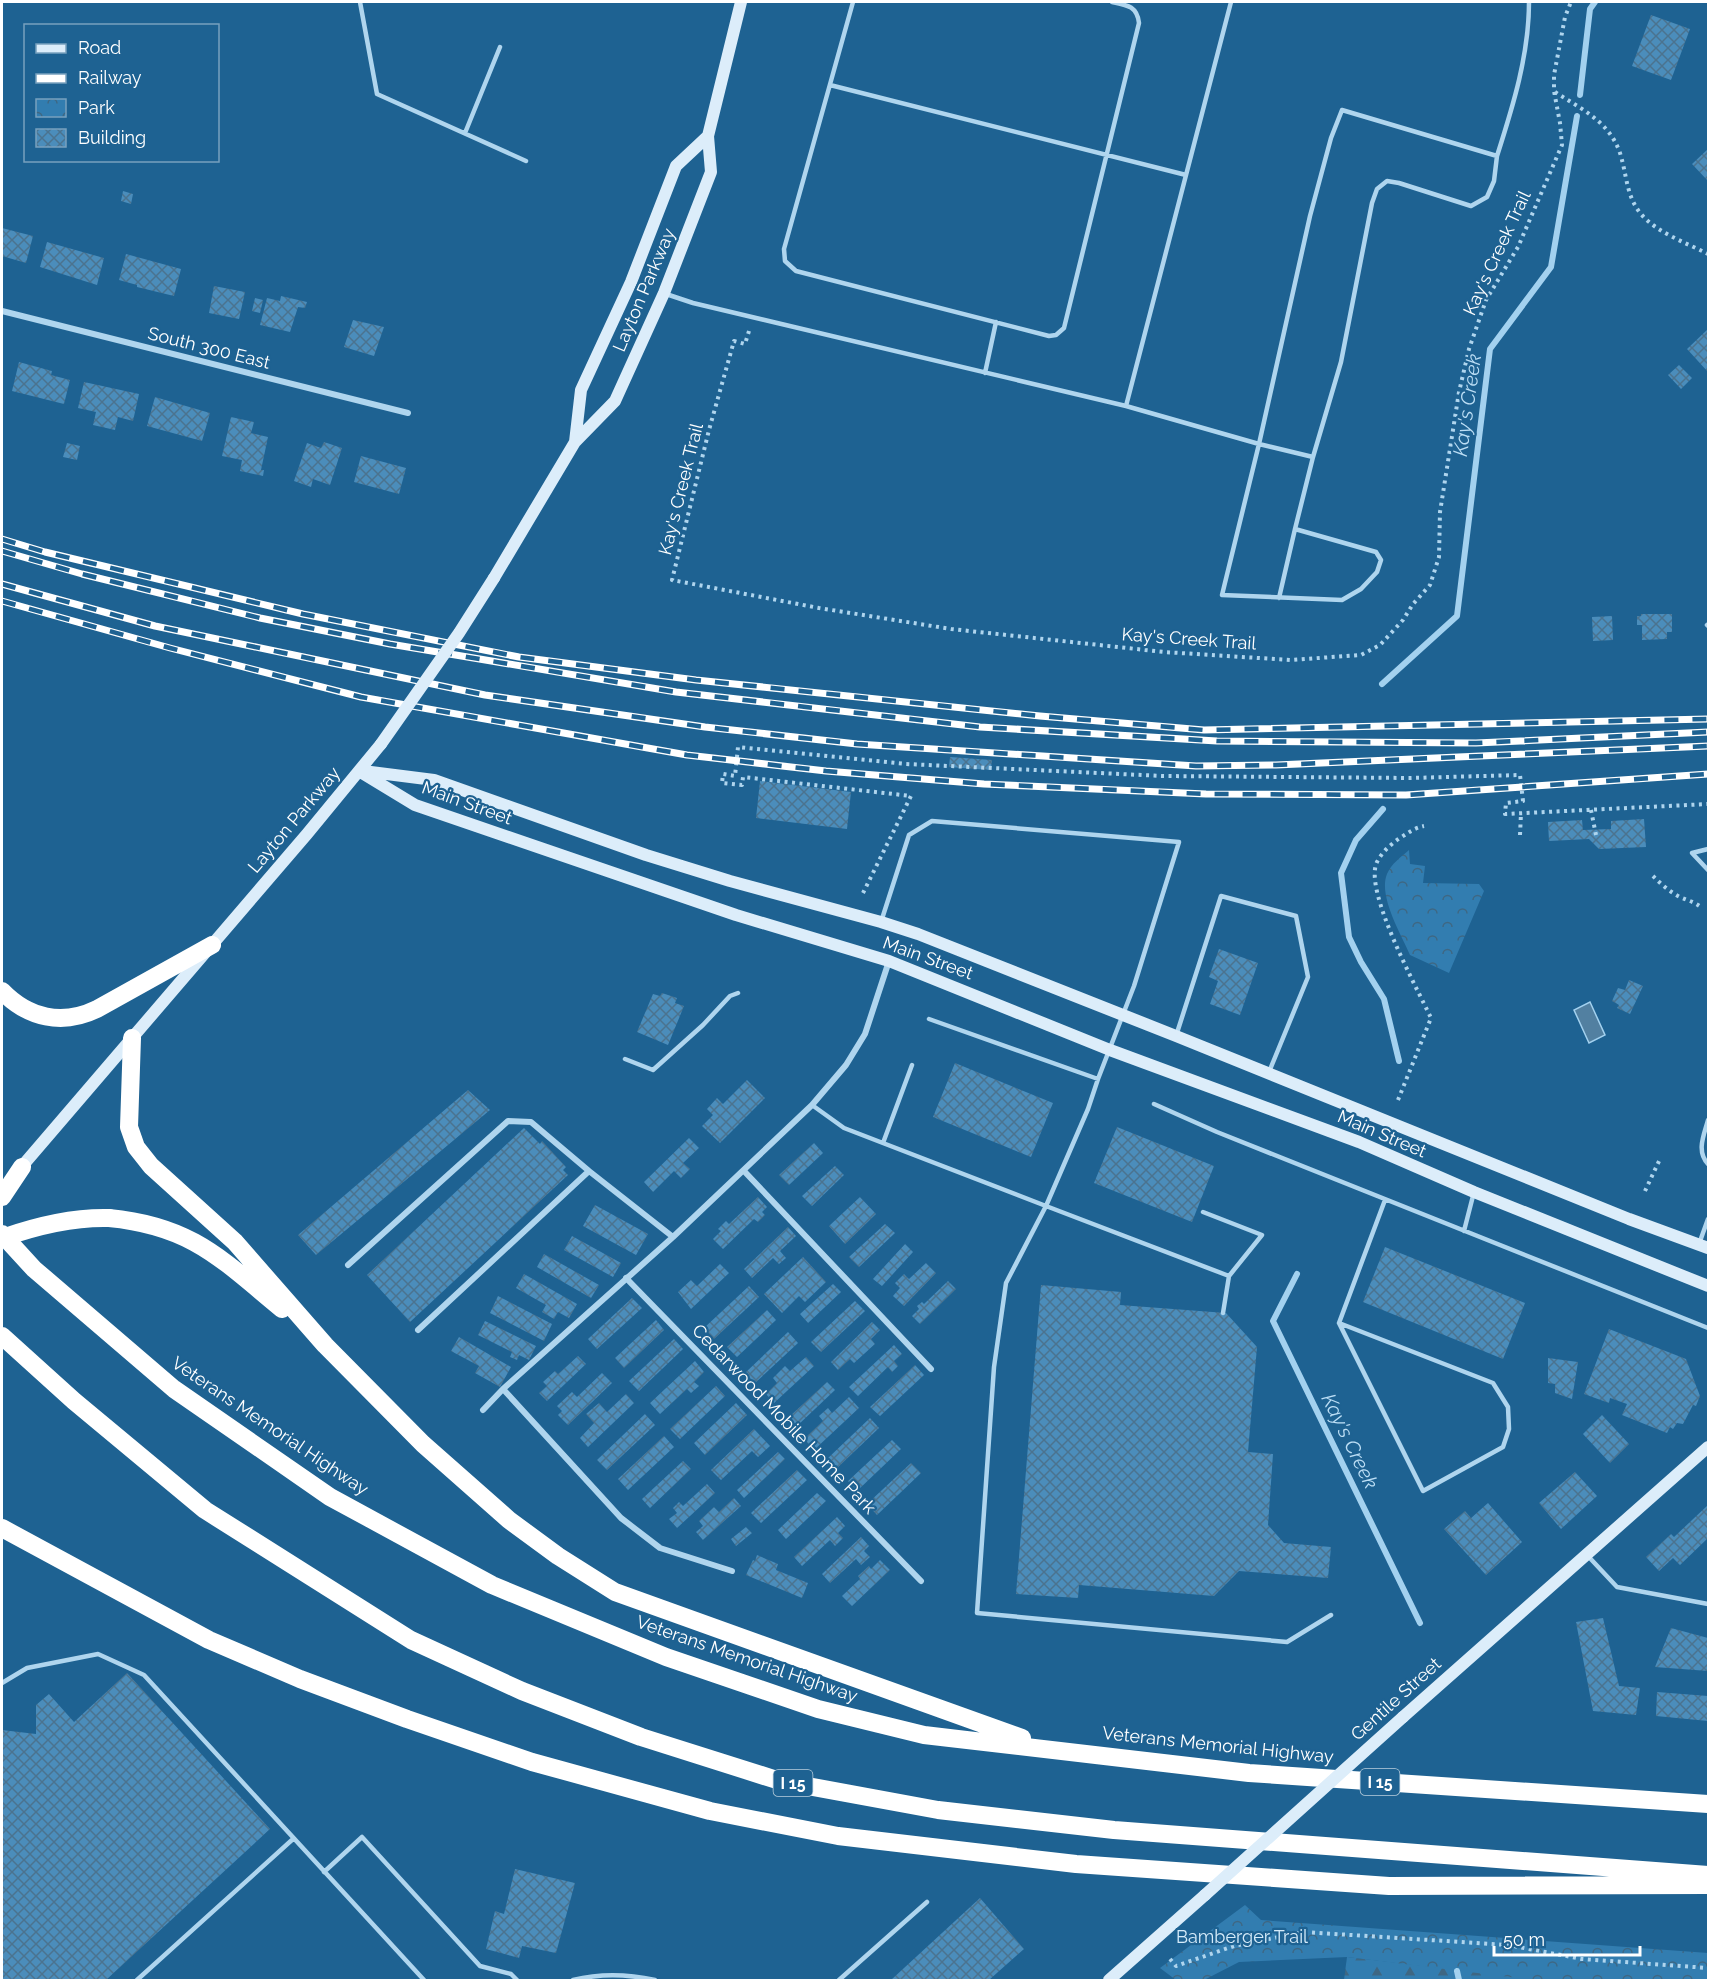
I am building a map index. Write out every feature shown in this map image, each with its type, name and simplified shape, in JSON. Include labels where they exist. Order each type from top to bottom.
[{"type":"highway","points":[[2,991],[15,1003],[31,1012],[58,1019],[78,1017],[97,1009],[212,945]]},
{"type":"highway","points":[[132,1038],[129,1128],[140,1154],[235,1242],[324,1345],[423,1444],[509,1520],[558,1556],[615,1592],[1052,1749]]},
{"type":"highway","points":[[2,1197],[21,1167]]},
{"type":"highway","points":[[2,1236],[51,1224],[84,1219],[109,1218],[164,1228],[202,1245],[324,1345]]},
{"type":"highway","name":"Veterans Memorial Highway","points":[[2,1236],[34,1269],[174,1389],[330,1497],[492,1586],[666,1657],[818,1708],[924,1735],[1249,1773],[1708,1804]]},
{"type":"highway","name":"I 15","points":[[2,1336],[74,1401],[206,1510],[411,1640],[522,1691],[642,1737],[780,1781],[938,1810],[1114,1830],[1708,1875]]},
{"type":"highway","points":[[2,1513],[37,1546]]},
{"type":"highway","points":[[2,1528],[208,1640],[300,1679],[532,1762],[710,1811],[838,1836],[1076,1864],[1389,1887],[1708,1885]]},
{"type":"main road","name":"Layton Parkway","points":[[2,1191],[381,744],[459,633],[575,442],[615,401],[664,293],[711,172],[708,136],[741,2]]},
{"type":"main road","name":"Layton Parkway","points":[[575,442],[581,390],[631,282],[676,166],[708,136]]},
{"type":"main road","name":"Main Street","points":[[359,771],[434,780],[646,855],[730,881],[881,922],[1123,1015],[1704,1246]]},
{"type":"main road","name":"Main Street","points":[[359,771],[414,805],[736,915],[889,961],[1110,1050],[1359,1142],[1474,1192],[1708,1286]]},
{"type":"main road","name":"Gentile Street","points":[[1109,1980],[1708,1447]]},
{"type":"street","name":"South 300 East","points":[[2,311],[408,413]]},
{"type":"street","points":[[483,1410],[503,1389],[673,1237],[812,1105],[846,1065],[865,1034],[889,961]]},
{"type":"street","points":[[348,1265],[508,1121],[531,1122],[588,1171],[673,1237]]},
{"type":"street","points":[[418,1330],[588,1171]]},
{"type":"street","points":[[744,1171],[931,1369]]},
{"type":"street","name":"Cedarwood Mobile Home Park","points":[[626,1278],[921,1581]]},
{"type":"street","points":[[503,1389],[621,1518],[660,1548],[732,1571]]},
{"type":"lane","points":[[360,2],[377,94],[526,161]]},
{"type":"lane","points":[[853,2],[784,249],[785,261],[796,272],[1049,336],[1056,335],[1064,328],[1139,23],[1138,14],[1132,7],[1112,2]]},
{"type":"lane","points":[[1126,406],[1231,2]]},
{"type":"lane","points":[[1279,598],[1313,457],[1341,362],[1372,203],[1377,189],[1387,181],[1399,183],[1471,206],[1487,197],[1494,181],[1497,156],[1522,68],[1529,24],[1529,2]]},
{"type":"lane","points":[[465,133],[500,47]]},
{"type":"lane","points":[[830,86],[1186,175]]},
{"type":"lane","points":[[1295,529],[1376,552],[1381,560],[1377,572],[1361,589],[1342,600],[1222,595],[1259,444],[1310,216],[1331,138],[1342,110],[1497,156]]},
{"type":"lane","points":[[664,293],[693,303],[1126,406],[1313,457]]},
{"type":"lane","points":[[985,373],[996,322]]},
{"type":"lane","points":[[881,922],[909,835],[932,821],[1179,842],[1147,945],[1088,1109],[1046,1206],[1006,1283],[994,1367],[977,1612],[1287,1642],[1331,1615]]},
{"type":"lane","points":[[1708,849],[1692,853],[1708,870]]},
{"type":"lane","points":[[1176,1036],[1221,896],[1296,916],[1308,977],[1269,1073]]},
{"type":"lane","points":[[625,1059],[652,1070],[703,1025],[730,996],[738,993]]},
{"type":"lane","points":[[929,1019],[1098,1080]]},
{"type":"lane","points":[[883,1143],[912,1065]]},
{"type":"lane","points":[[1154,1104],[1385,1200],[1708,1328]]},
{"type":"lane","points":[[812,1105],[844,1128],[1229,1276]]},
{"type":"lane","points":[[1708,1120],[1701,1147],[1703,1159],[1708,1164]]},
{"type":"lane","points":[[1701,1147],[1708,1140]]},
{"type":"lane","points":[[1464,1231],[1474,1192]]},
{"type":"lane","points":[[1339,1323],[1493,1383],[1508,1407],[1509,1429],[1503,1447],[1423,1491],[1339,1323],[1385,1200]]},
{"type":"lane","points":[[1203,1212],[1262,1236],[1229,1276],[1223,1313]]},
{"type":"lane","points":[[1704,1246],[1708,1219]]},
{"type":"lane","points":[[1587,1555],[1617,1587],[1708,1604]]},
{"type":"lane","points":[[2,1683],[27,1668],[98,1654],[144,1675],[424,1980]]},
{"type":"lane","points":[[324,1872],[362,1837],[480,1966],[511,1974],[517,1980]]},
{"type":"lane","points":[[137,1980],[293,1839]]},
{"type":"lane","points":[[839,1980],[927,1902]]},
{"type":"lane","points":[[573,1980],[600,1975],[633,1976],[656,1980]]},
{"type":"path","points":[[1571,2],[1565,17],[1554,75],[1554,91],[1592,114],[1614,139],[1629,192],[1643,216],[1656,227],[1708,254]]},
{"type":"path","name":"Kay's Creek Trail","points":[[749,331],[745,344],[734,341],[709,430],[672,580],[819,608],[975,632],[1164,652],[1290,660],[1361,655],[1380,645],[1430,585],[1438,557],[1440,512],[1459,392],[1469,349],[1486,300],[1518,248],[1562,145],[1554,91]]},
{"type":"path","points":[[863,892],[911,796],[743,777],[742,785],[722,783],[723,774],[735,776],[738,747],[906,764],[1163,776],[1410,778],[1520,775],[1523,801],[1506,803],[1505,814],[1708,804]]},
{"type":"path","points":[[1591,810],[1596,835]]},
{"type":"path","points":[[1520,835],[1521,813]]},
{"type":"path","points":[[1398,1100],[1431,1018],[1389,929],[1375,884],[1376,863],[1391,844],[1415,828],[1424,826]]},
{"type":"path","points":[[1653,876],[1666,889],[1692,900],[1702,908]]},
{"type":"path","points":[[1645,1191],[1660,1159]]},
{"type":"path","points":[[1170,1959],[1176,1966],[1234,1946],[1304,1932],[1509,1945],[1582,1959],[1708,1968]]},
{"type":"green space","points":[[1409,850],[1410,864],[1425,866],[1423,883],[1479,884],[1484,891],[1449,973],[1410,955],[1388,904],[1385,883],[1387,874]]},
{"type":"green space","name":"Bamberger Trail","points":[[1245,1905],[1261,1920],[1708,1953],[1708,1980],[1534,1980],[1347,1957],[1239,1962],[1204,1980],[1176,1980],[1160,1968]]},
{"type":"green space","points":[[1347,1957],[1546,1980],[1344,1980]]},
{"type":"shaded area","points":[[1590,1002],[1605,1035],[1589,1043],[1574,1010]]},
{"type":"building","points":[[1651,15],[1690,29],[1671,80],[1632,66]]},
{"type":"building","points":[[1708,149],[1708,181],[1692,164]]},
{"type":"building","points":[[123,191],[133,194],[131,204],[121,201]]},
{"type":"building","points":[[2,228],[33,236],[26,263],[2,256]]},
{"type":"building","points":[[47,242],[104,258],[97,285],[40,267]]},
{"type":"building","points":[[126,254],[181,269],[174,296],[119,280]]},
{"type":"building","points":[[214,286],[245,292],[239,319],[209,313]]},
{"type":"building","points":[[281,296],[307,302],[305,308],[298,307],[290,332],[260,325],[267,298],[280,301]]},
{"type":"building","points":[[255,298],[263,300],[260,313],[252,311]]},
{"type":"building","points":[[353,320],[384,327],[374,356],[344,347]]},
{"type":"building","points":[[1708,329],[1708,372],[1687,349]]},
{"type":"building","points":[[19,362],[52,371],[51,375],[70,380],[64,404],[12,391]]},
{"type":"building","points":[[1679,365],[1692,378],[1681,389],[1668,375]]},
{"type":"building","points":[[84,382],[139,394],[133,421],[118,417],[115,430],[93,425],[96,412],[78,408]]},
{"type":"building","points":[[155,397],[210,413],[202,441],[147,426]]},
{"type":"building","points":[[231,417],[254,422],[251,433],[268,437],[261,470],[264,470],[263,476],[240,471],[242,460],[222,456]]},
{"type":"building","points":[[324,442],[342,448],[330,485],[313,479],[311,487],[294,481],[307,443],[321,448]]},
{"type":"building","points":[[67,443],[80,446],[77,460],[63,457]]},
{"type":"building","points":[[361,456],[406,468],[399,494],[354,482]]},
{"type":"building","points":[[1672,614],[1672,632],[1667,632],[1667,639],[1642,640],[1642,625],[1637,625],[1637,616]]},
{"type":"building","points":[[1612,616],[1613,640],[1593,641],[1592,617]]},
{"type":"building","points":[[950,757],[992,760],[991,770],[949,767]]},
{"type":"building","points":[[760,781],[851,792],[847,829],[756,818]]},
{"type":"building","points":[[1644,819],[1646,847],[1599,849],[1589,839],[1549,841],[1548,822],[1582,820],[1583,830],[1611,829],[1611,821]]},
{"type":"building","points":[[1219,949],[1258,963],[1240,1015],[1210,1004],[1218,981],[1209,977]]},
{"type":"building","points":[[1629,980],[1643,986],[1630,1014],[1617,1008],[1619,1005],[1612,1001],[1618,988],[1625,990]]},
{"type":"building","points":[[662,993],[677,998],[675,1003],[684,1006],[668,1045],[637,1032],[653,994],[660,996]]},
{"type":"building","points":[[955,1063],[1053,1103],[1031,1157],[933,1117]]},
{"type":"building","points":[[747,1080],[765,1098],[720,1143],[702,1126],[713,1115],[707,1109],[717,1098],[723,1104]]},
{"type":"building","points":[[468,1090],[490,1110],[316,1255],[298,1235]]},
{"type":"building","points":[[1117,1127],[1214,1166],[1192,1222],[1094,1183]]},
{"type":"building","points":[[524,1128],[540,1144],[542,1141],[566,1167],[563,1170],[568,1175],[410,1322],[367,1275]]},
{"type":"building","points":[[689,1138],[699,1148],[683,1163],[690,1169],[681,1178],[674,1171],[653,1192],[644,1182]]},
{"type":"building","points":[[814,1143],[823,1153],[789,1185],[779,1175]]},
{"type":"building","points":[[835,1166],[844,1175],[812,1206],[802,1196]]},
{"type":"building","points":[[758,1197],[767,1207],[762,1212],[765,1215],[758,1222],[754,1219],[723,1249],[713,1239],[721,1231],[718,1229],[726,1221],[729,1224]]},
{"type":"building","points":[[860,1197],[876,1214],[845,1244],[829,1226]]},
{"type":"building","points":[[595,1205],[648,1234],[636,1255],[583,1226]]},
{"type":"building","points":[[885,1224],[895,1233],[859,1267],[849,1257]]},
{"type":"building","points":[[788,1227],[796,1236],[780,1251],[786,1258],[779,1264],[773,1258],[752,1278],[744,1269]]},
{"type":"building","points":[[572,1236],[621,1263],[613,1277],[564,1250]]},
{"type":"building","points":[[905,1244],[913,1252],[882,1286],[873,1279]]},
{"type":"building","points":[[1385,1247],[1525,1303],[1503,1359],[1363,1302]]},
{"type":"building","points":[[544,1254],[599,1285],[591,1298],[537,1267]]},
{"type":"building","points":[[803,1257],[826,1282],[805,1302],[799,1296],[782,1313],[764,1294]]},
{"type":"building","points":[[926,1263],[936,1273],[904,1306],[893,1296],[900,1288],[895,1283],[904,1274],[909,1279]]},
{"type":"building","points":[[720,1264],[729,1273],[691,1309],[678,1292],[691,1280],[697,1286]]},
{"type":"building","points":[[524,1274],[577,1304],[569,1318],[558,1312],[554,1319],[542,1312],[546,1305],[516,1288]]},
{"type":"building","points":[[948,1281],[956,1289],[920,1324],[912,1316],[919,1309],[917,1306],[922,1302],[924,1304]]},
{"type":"building","points":[[833,1284],[841,1292],[808,1323],[800,1314]]},
{"type":"building","points":[[1041,1285],[1121,1292],[1120,1305],[1226,1313],[1257,1347],[1248,1452],[1273,1454],[1268,1525],[1284,1543],[1331,1547],[1328,1578],[1239,1571],[1214,1596],[1079,1585],[1078,1598],[1016,1594]]},
{"type":"building","points":[[749,1286],[759,1297],[714,1339],[704,1328]]},
{"type":"building","points":[[498,1296],[552,1324],[544,1341],[490,1313]]},
{"type":"building","points":[[632,1298],[642,1308],[597,1349],[588,1339]]},
{"type":"building","points":[[855,1301],[865,1311],[821,1352],[811,1342]]},
{"type":"building","points":[[767,1310],[776,1320],[737,1357],[727,1347]]},
{"type":"building","points":[[656,1320],[664,1330],[624,1368],[615,1358]]},
{"type":"building","points":[[485,1321],[536,1346],[529,1360],[519,1355],[517,1360],[510,1357],[512,1352],[478,1335]]},
{"type":"building","points":[[872,1322],[880,1330],[871,1339],[875,1344],[854,1363],[850,1359],[838,1370],[831,1362]]},
{"type":"building","points":[[1609,1329],[1686,1359],[1700,1396],[1683,1424],[1677,1423],[1673,1429],[1670,1427],[1667,1433],[1622,1415],[1627,1404],[1610,1398],[1609,1403],[1584,1394]]},
{"type":"building","points":[[788,1332],[798,1343],[755,1383],[745,1373]]},
{"type":"building","points":[[459,1337],[511,1367],[500,1387],[475,1373],[479,1366],[451,1351]]},
{"type":"building","points":[[674,1339],[683,1349],[639,1391],[629,1381]]},
{"type":"building","points":[[894,1345],[902,1354],[894,1361],[898,1366],[892,1372],[888,1367],[858,1396],[849,1387]]},
{"type":"building","points":[[578,1356],[586,1364],[547,1401],[539,1393],[547,1386],[543,1382],[555,1371],[558,1374]]},
{"type":"building","points":[[806,1357],[814,1366],[774,1403],[766,1394],[777,1383],[773,1378],[785,1366],[790,1371]]},
{"type":"building","points":[[1548,1358],[1578,1362],[1572,1399],[1555,1393],[1555,1384],[1548,1383]]},
{"type":"building","points":[[695,1361],[704,1372],[694,1382],[699,1386],[691,1393],[687,1389],[660,1414],[650,1403]]},
{"type":"building","points":[[915,1365],[924,1375],[880,1416],[870,1407]]},
{"type":"building","points":[[602,1373],[612,1383],[568,1425],[558,1415],[562,1411],[557,1406],[572,1392],[577,1397]]},
{"type":"building","points":[[827,1382],[835,1390],[797,1426],[789,1417]]},
{"type":"building","points":[[716,1386],[725,1396],[680,1439],[670,1429]]},
{"type":"building","points":[[626,1394],[634,1403],[588,1447],[580,1438],[594,1423],[586,1414],[599,1403],[607,1412]]},
{"type":"building","points":[[849,1397],[859,1408],[814,1450],[804,1439],[823,1421],[819,1416],[828,1408],[832,1413]]},
{"type":"building","points":[[736,1403],[747,1415],[705,1455],[694,1443]]},
{"type":"building","points":[[645,1414],[655,1425],[607,1470],[597,1460]]},
{"type":"building","points":[[1602,1415],[1629,1444],[1610,1463],[1583,1434]]},
{"type":"building","points":[[870,1418],[879,1428],[835,1470],[826,1460]]},
{"type":"building","points":[[754,1429],[770,1446],[758,1457],[752,1451],[721,1480],[711,1470]]},
{"type":"building","points":[[664,1436],[674,1447],[628,1490],[618,1479]]},
{"type":"building","points":[[892,1440],[901,1449],[857,1491],[848,1481]]},
{"type":"building","points":[[778,1452],[785,1459],[744,1498],[737,1490]]},
{"type":"building","points":[[683,1461],[691,1469],[650,1508],[642,1499]]},
{"type":"building","points":[[911,1463],[921,1473],[877,1515],[867,1504]]},
{"type":"building","points":[[797,1470],[807,1480],[761,1523],[751,1513]]},
{"type":"building","points":[[1575,1472],[1597,1496],[1561,1529],[1539,1503]]},
{"type":"building","points":[[707,1484],[715,1493],[677,1528],[669,1519],[677,1513],[673,1508],[679,1502],[683,1506]]},
{"type":"building","points":[[817,1493],[826,1501],[786,1539],[778,1530]]},
{"type":"building","points":[[734,1498],[741,1506],[703,1540],[696,1532],[703,1526],[699,1521],[714,1507],[719,1512]]},
{"type":"building","points":[[1488,1503],[1522,1542],[1486,1575],[1444,1529],[1465,1511],[1471,1518]]},
{"type":"building","points":[[1708,1505],[1708,1538],[1680,1565],[1673,1558],[1659,1571],[1646,1557],[1671,1534],[1674,1537]]},
{"type":"building","points":[[837,1517],[845,1526],[838,1533],[843,1538],[835,1546],[830,1540],[802,1566],[794,1557]]},
{"type":"building","points":[[746,1527],[752,1533],[736,1546],[731,1539]]},
{"type":"building","points":[[861,1537],[869,1546],[864,1551],[870,1557],[861,1565],[856,1559],[830,1583],[822,1574]]},
{"type":"building","points":[[757,1555],[778,1564],[776,1570],[808,1583],[802,1598],[746,1575]]},
{"type":"building","points":[[880,1560],[890,1570],[852,1606],[842,1596],[860,1579],[858,1576],[869,1566],[871,1569]]},
{"type":"building","points":[[1603,1618],[1619,1686],[1640,1688],[1636,1715],[1593,1711],[1576,1622]]},
{"type":"building","points":[[1671,1628],[1708,1638],[1708,1671],[1655,1667]]},
{"type":"building","points":[[127,1673],[270,1829],[106,1980],[2,1980],[2,1730],[36,1734],[36,1705],[49,1694],[74,1722]]},
{"type":"building","points":[[1657,1692],[1708,1696],[1708,1721],[1656,1716]]},
{"type":"building","points":[[515,1869],[575,1883],[556,1953],[522,1946],[519,1958],[486,1949],[495,1911],[504,1914]]},
{"type":"building","points":[[980,1898],[1024,1949],[989,1980],[891,1980]]},
{"type":"waterway","name":"Kay's Creek","points":[[1580,95],[1590,9],[1595,2]]},
{"type":"waterway","name":"Kay's Creek","points":[[1382,684],[1457,616],[1490,349],[1551,267],[1577,116]]},
{"type":"waterway","name":"Kay's Creek","points":[[1383,809],[1356,840],[1341,873],[1349,937],[1361,962],[1384,999],[1399,1061]]},
{"type":"waterway","name":"Kay's Creek","points":[[1297,1274],[1273,1321],[1420,1623]]},
{"type":"waterway","name":"Kay's Creek","points":[[1457,1971],[1459,1980]]},
{"type":"railway","points":[[2,539],[45,552],[303,614],[519,657],[696,680],[1040,716],[1204,730],[1708,719]]},
{"type":"railway","points":[[2,551],[82,574],[260,618],[390,644],[676,692],[980,727],[1217,741],[1476,743],[1708,732]]},
{"type":"railway","points":[[2,584],[155,626],[485,695],[705,727],[857,744],[1196,766],[1276,765],[1708,746]]},
{"type":"railway","points":[[2,601],[170,648],[361,697],[687,755],[826,771],[984,784],[1206,794],[1406,795],[1708,774]]}]
